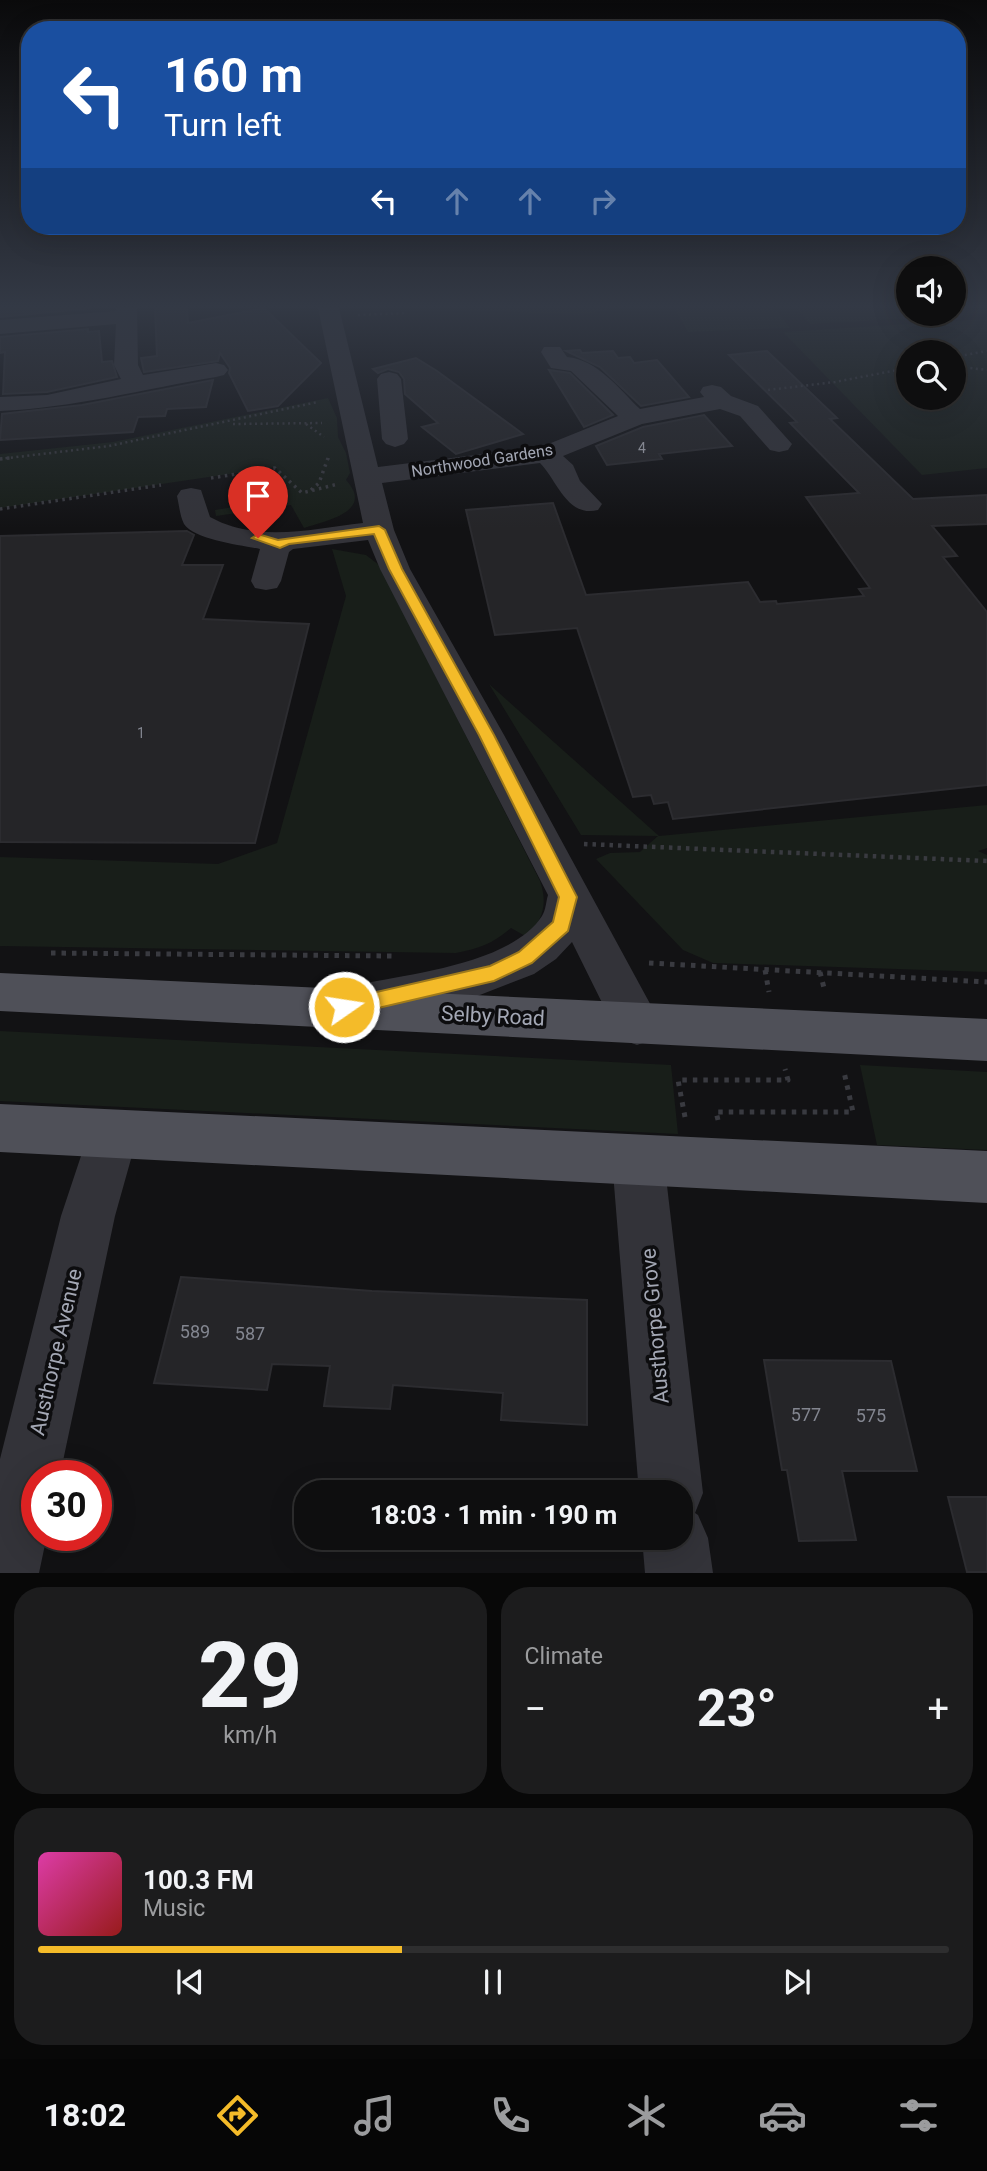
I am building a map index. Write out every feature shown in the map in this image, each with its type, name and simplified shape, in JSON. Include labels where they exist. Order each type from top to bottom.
[{"type":"main road","name":"Selby Road","points":[[0,992],[987,1040]]},
{"type":"main road","points":[[0,1128],[987,1177]]},
{"type":"street","points":[[0,404],[47,402],[145,381]]},
{"type":"street","points":[[343,381],[379,530],[395,569],[637,1025]]},
{"type":"street","points":[[389,381],[395,439]]},
{"type":"street","points":[[597,381],[635,418]]},
{"type":"street","points":[[717,397],[749,411],[779,444]]},
{"type":"street","name":"Northwood Gardens","points":[[366,477],[546,454],[635,418],[717,397]]},
{"type":"street","points":[[350,411],[391,410]]},
{"type":"street","points":[[546,454],[563,471],[568,484],[588,504]]},
{"type":"street","points":[[187,486],[197,521],[213,530],[280,544]]},
{"type":"street","points":[[266,581],[275,547],[286,541],[379,530]]},
{"type":"street","points":[[344,1007],[494,973],[526,957],[561,926],[568,897]]},
{"type":"street","name":"Austhorpe Avenue","points":[[5,1573],[88,1216],[112,1134]]},
{"type":"street","name":"Austhorpe Grove","points":[[638,1160],[670,1480]]},
{"type":"street","points":[[677,1550],[679,1573]]},
{"type":"path","points":[[717,397],[838,381]]},
{"type":"path","points":[[222,424],[305,423],[350,411]]},
{"type":"path","points":[[0,459],[109,446],[222,424],[350,411]]},
{"type":"path","points":[[305,423],[324,438],[326,443]]},
{"type":"path","points":[[309,492],[319,483],[330,455]]},
{"type":"path","points":[[0,509],[187,486],[275,468],[302,493]]},
{"type":"path","points":[[541,842],[987,861]]},
{"type":"path","points":[[693,1162],[678,1080],[788,1080],[765,970]]},
{"type":"path","points":[[820,972],[987,982]]},
{"type":"shaded area","points":[[831,381],[896,381],[896,410],[966,410],[966,381],[987,381],[987,468],[922,475]]},
{"type":"shaded area","points":[[328,398],[337,418],[338,437],[346,453],[350,473],[346,480],[355,500],[344,513],[324,522],[304,528],[291,505],[216,516],[215,510],[287,498],[276,467],[0,508],[0,454],[113,442]]},
{"type":"shaded area","points":[[332,549],[366,555],[379,565],[540,881],[544,897],[543,911],[527,937],[511,928],[486,945],[456,953],[0,946],[0,857],[218,864],[277,843],[346,596]]},
{"type":"shaded area","points":[[489,684],[659,836],[987,805],[987,848],[978,851],[987,855],[987,972],[713,963],[683,950],[596,859],[610,853],[640,852],[658,836],[581,835]]},
{"type":"shaded area","points":[[0,1031],[671,1065],[678,1134],[0,1101]]},
{"type":"shaded area","points":[[860,1065],[987,1072],[987,1150],[877,1145]]},
{"type":"building","points":[[4,381],[96,381],[47,392],[3,394]]},
{"type":"building","points":[[213,381],[206,407],[167,409],[165,416],[138,417],[133,432],[0,440],[2,414],[82,405]]},
{"type":"building","points":[[233,381],[303,381],[278,406],[248,411]]},
{"type":"building","points":[[404,381],[451,381],[523,434],[456,454],[422,427],[438,423],[405,394]]},
{"type":"building","points":[[556,381],[579,381],[613,415],[584,427]]},
{"type":"building","points":[[615,381],[676,381],[689,397],[641,406]]},
{"type":"building","points":[[756,381],[799,381],[837,418],[830,419],[913,499],[987,495],[987,524],[932,526],[957,556],[943,557],[987,612],[987,785],[673,819],[668,802],[654,804],[651,795],[633,797],[577,628],[495,635],[466,510],[553,503],[586,595],[748,582],[760,602],[776,601],[777,604],[864,596],[859,589],[870,588],[806,497],[859,493],[790,423],[797,422]]},
{"type":"building","points":[[704,415],[732,446],[659,454],[662,459],[607,465],[596,446],[643,427]]},
{"type":"building","points":[[187,531],[194,535],[182,565],[223,565],[203,619],[309,624],[255,843],[0,842],[0,536]]},
{"type":"building","points":[[181,1277],[372,1291],[587,1300],[587,1425],[501,1420],[503,1393],[393,1385],[390,1409],[324,1406],[330,1366],[272,1364],[267,1390],[154,1383]]},
{"type":"building","points":[[764,1360],[891,1361],[917,1471],[842,1471],[856,1540],[799,1541],[787,1470],[782,1470]]},
{"type":"building","points":[[948,1497],[987,1497],[987,1572],[967,1572]]},
{"type":"route","points":[[258,538],[280,544],[286,541],[379,530],[395,569],[486,735],[568,897],[561,926],[526,957],[494,973],[344,1007]]}]
